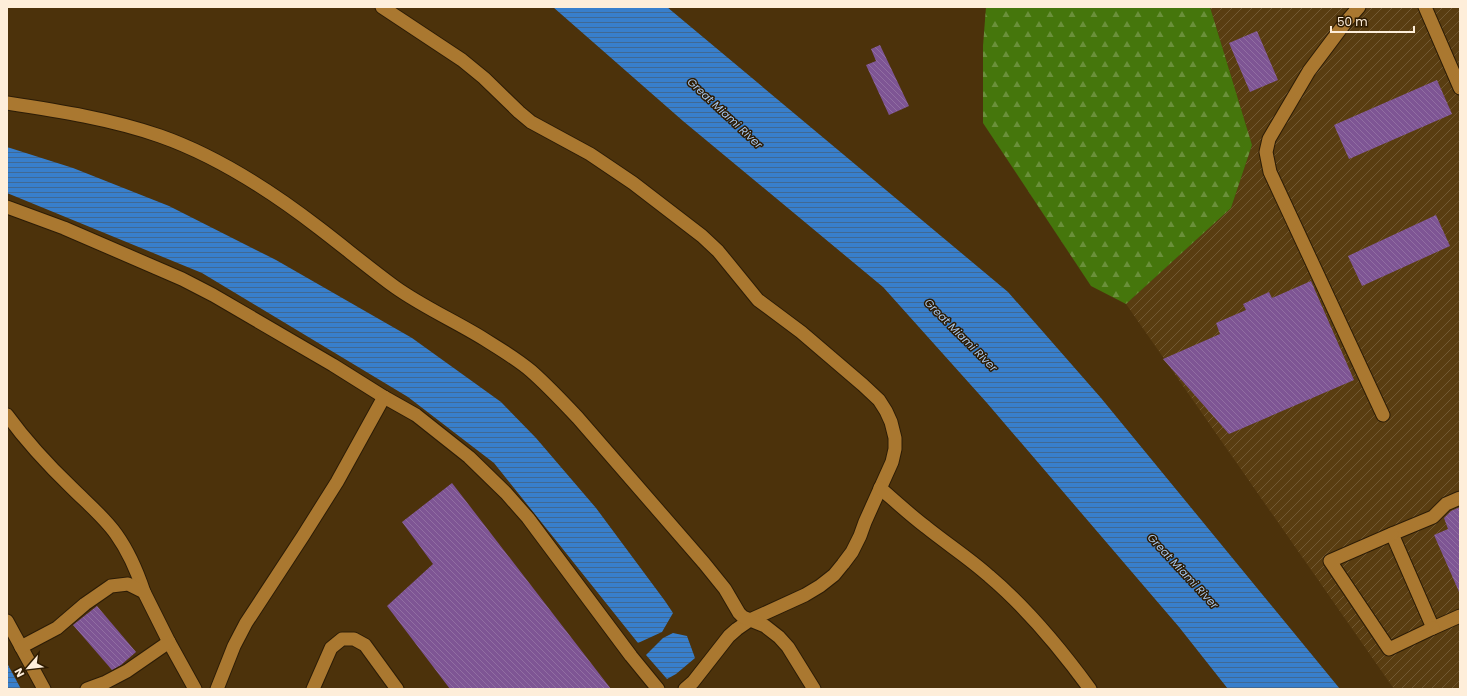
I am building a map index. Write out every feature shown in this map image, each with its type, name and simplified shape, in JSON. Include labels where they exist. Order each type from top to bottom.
[{"type":"street","points":[[382,7],[462,60],[532,122],[590,154],[633,183],[702,236],[718,251],[758,300],[801,332],[880,400],[891,422],[895,438],[892,462],[852,552],[834,575],[820,586],[805,595],[750,620],[729,636],[693,682],[685,689]]},
{"type":"street","points":[[1359,7],[1345,23],[1310,71],[1269,139],[1266,152],[1270,172],[1382,415]]},
{"type":"street","points":[[1425,7],[1457,74],[1460,88]]},
{"type":"street","points":[[7,103],[72,113],[120,124],[161,136],[198,152],[239,174],[276,197],[317,226],[395,287],[483,339],[530,370],[558,396],[578,418],[704,563],[725,590],[739,613],[750,620],[765,626],[779,637],[788,647],[814,689]]},
{"type":"street","points":[[7,207],[64,228],[182,279],[213,295],[333,365],[416,416],[469,457],[506,493],[528,518],[631,656],[658,689]]},
{"type":"street","points":[[217,689],[234,646],[246,623],[333,488],[384,397]]},
{"type":"street","points":[[7,414],[28,443],[58,475],[107,522],[126,548],[137,570],[144,592],[195,689]]},
{"type":"street","points":[[880,488],[925,526],[989,575],[1016,600],[1071,662],[1090,689]]},
{"type":"street","points":[[1460,498],[1446,504],[1433,516],[1330,561],[1389,650],[1460,616]]},
{"type":"street","points":[[1392,534],[1433,628]]},
{"type":"street","points":[[21,647],[57,628],[85,604],[111,586],[128,584],[144,592]]},
{"type":"street","points":[[7,621],[44,689]]},
{"type":"street","points":[[313,689],[331,648],[342,639],[354,639],[364,645],[397,689]]},
{"type":"street","points":[[87,689],[106,682],[127,671],[169,642]]},
{"type":"shaded area","points":[[1210,7],[1460,7],[1460,689],[1394,689],[1126,304],[1231,208],[1252,145]]},
{"type":"green space","points":[[986,7],[1210,7],[1252,145],[1231,208],[1126,304],[1091,286],[983,123],[983,46]]},
{"type":"water","name":"Great Miami River","points":[[553,7],[667,7],[1008,292],[1101,398],[1340,689],[1228,689],[1179,627],[987,403],[883,287],[683,121]]},
{"type":"water","points":[[7,147],[73,168],[169,206],[276,260],[412,338],[501,402],[536,438],[596,508],[665,601],[673,613],[662,632],[638,643],[494,463],[408,397],[202,273],[7,193]]},
{"type":"water","points":[[673,633],[687,636],[695,658],[676,674],[667,679],[646,655],[663,638]]},
{"type":"water","points":[[7,663],[8,665],[21,689],[7,689]]},
{"type":"building","points":[[1257,31],[1278,80],[1250,92],[1229,43]]},
{"type":"building","points":[[880,45],[909,106],[889,115],[866,65],[876,61],[871,49]]},
{"type":"building","points":[[1437,80],[1452,114],[1349,159],[1334,125]]},
{"type":"building","points":[[1436,215],[1450,246],[1362,286],[1348,256]]},
{"type":"building","points":[[1311,281],[1354,380],[1229,434],[1163,359],[1220,334],[1216,323],[1246,310],[1243,304],[1269,292],[1272,298]]},
{"type":"building","points":[[452,483],[611,689],[450,689],[387,606],[433,564],[402,522]]},
{"type":"building","points":[[1460,507],[1460,594],[1434,535],[1448,529],[1444,518],[1451,511]]},
{"type":"building","points":[[97,606],[136,652],[121,665],[112,670],[73,625]]}]
